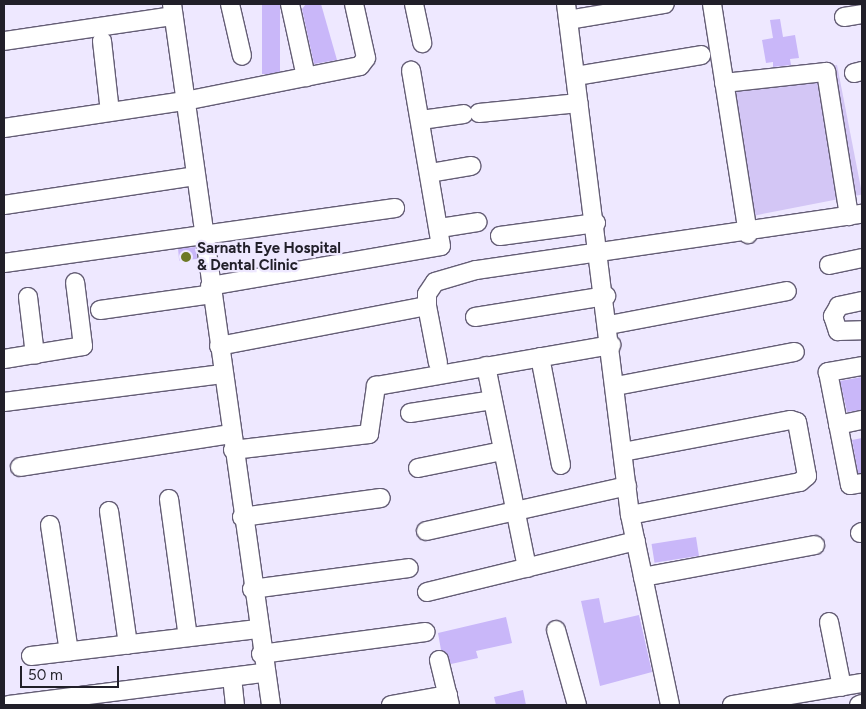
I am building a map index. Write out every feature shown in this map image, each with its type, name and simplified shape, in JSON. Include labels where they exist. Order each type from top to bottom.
[{"type":"street","points":[[230,4],[242,56]]},
{"type":"street","points":[[290,4],[306,77]]},
{"type":"street","points":[[4,128],[185,101],[306,77],[365,63],[354,4]]},
{"type":"street","points":[[414,4],[422,43]]},
{"type":"street","points":[[665,4],[567,12],[606,296],[630,514],[670,705]]},
{"type":"street","points":[[712,4],[748,234]]},
{"type":"street","points":[[4,42],[173,10],[257,629],[271,705]]},
{"type":"street","points":[[844,17],[862,14]]},
{"type":"street","points":[[102,41],[110,112]]},
{"type":"street","points":[[576,76],[702,55]]},
{"type":"street","points":[[100,310],[433,249],[440,246],[440,228],[411,71]]},
{"type":"street","points":[[438,363],[427,306],[430,287],[451,276],[600,250],[748,234],[856,215],[826,72],[724,83]]},
{"type":"street","points":[[420,120],[579,103]]},
{"type":"street","points":[[430,173],[472,166]]},
{"type":"street","points":[[4,205],[195,176]]},
{"type":"street","points":[[4,263],[395,208]]},
{"type":"street","points":[[440,228],[478,222]]},
{"type":"street","points":[[500,236],[596,223]]},
{"type":"street","points":[[828,265],[862,258]]},
{"type":"street","points":[[4,359],[82,346],[75,282]]},
{"type":"street","points":[[609,325],[787,291]]},
{"type":"street","points":[[475,317],[606,296]]},
{"type":"street","points":[[28,297],[35,355]]},
{"type":"street","points":[[862,301],[838,306],[833,316],[838,332],[862,330]]},
{"type":"street","points":[[218,346],[427,306]]},
{"type":"street","points":[[20,467],[232,442],[364,436],[371,431],[373,388],[486,366],[611,345]]},
{"type":"street","points":[[616,386],[795,352]]},
{"type":"street","points":[[540,357],[561,465]]},
{"type":"street","points":[[486,366],[527,568]]},
{"type":"street","points":[[862,366],[828,372],[850,485],[862,483]]},
{"type":"street","points":[[4,402],[222,374]]},
{"type":"street","points":[[410,414],[492,400]]},
{"type":"street","points":[[623,452],[791,420],[798,422],[807,476],[800,482],[630,514]]},
{"type":"street","points":[[838,425],[862,420]]},
{"type":"street","points":[[418,468],[502,451]]},
{"type":"street","points":[[426,531],[627,486]]},
{"type":"street","points":[[242,517],[381,498]]},
{"type":"street","points":[[169,499],[188,637]]},
{"type":"street","points":[[109,511],[128,645]]},
{"type":"street","points":[[50,525],[69,652]]},
{"type":"street","points":[[427,592],[636,541]]},
{"type":"street","points":[[643,577],[815,546]]},
{"type":"street","points":[[252,590],[409,568]]},
{"type":"street","points":[[828,622],[842,687]]},
{"type":"street","points":[[32,656],[257,629]]},
{"type":"street","points":[[556,630],[577,705]]},
{"type":"street","points":[[261,654],[426,632]]},
{"type":"street","points":[[391,705],[449,700],[439,660]]},
{"type":"street","points":[[9,705],[38,704],[264,673]]},
{"type":"street","points":[[232,677],[236,705]]},
{"type":"street","points":[[732,705],[862,683]]},
{"type":"shaded area","points":[[837,65],[862,195],[743,218],[718,88]]},
{"type":"building","points":[[262,4],[280,4],[280,74],[262,74]]},
{"type":"building","points":[[306,4],[321,4],[337,60],[314,64],[302,9]]},
{"type":"building","points":[[780,19],[783,37],[795,35],[799,58],[790,59],[791,65],[773,67],[773,62],[766,63],[762,40],[773,38],[770,20]]},
{"type":"building","points":[[196,247],[197,259],[179,261],[178,249]]},
{"type":"building","points":[[862,377],[862,410],[847,412],[840,381]]},
{"type":"building","points":[[862,438],[862,473],[858,473],[852,440]]},
{"type":"building","points":[[696,537],[699,556],[655,563],[652,544]]},
{"type":"building","points":[[599,598],[604,623],[639,615],[652,672],[600,686],[581,601]]},
{"type":"building","points":[[506,617],[512,643],[476,651],[478,658],[451,664],[441,650],[438,633]]},
{"type":"building","points":[[523,690],[526,705],[496,705],[494,697]]},
{"type":"place","name":"Sarnath Eye Hospital & Dental Clinic","points":[[186,257]]}]
